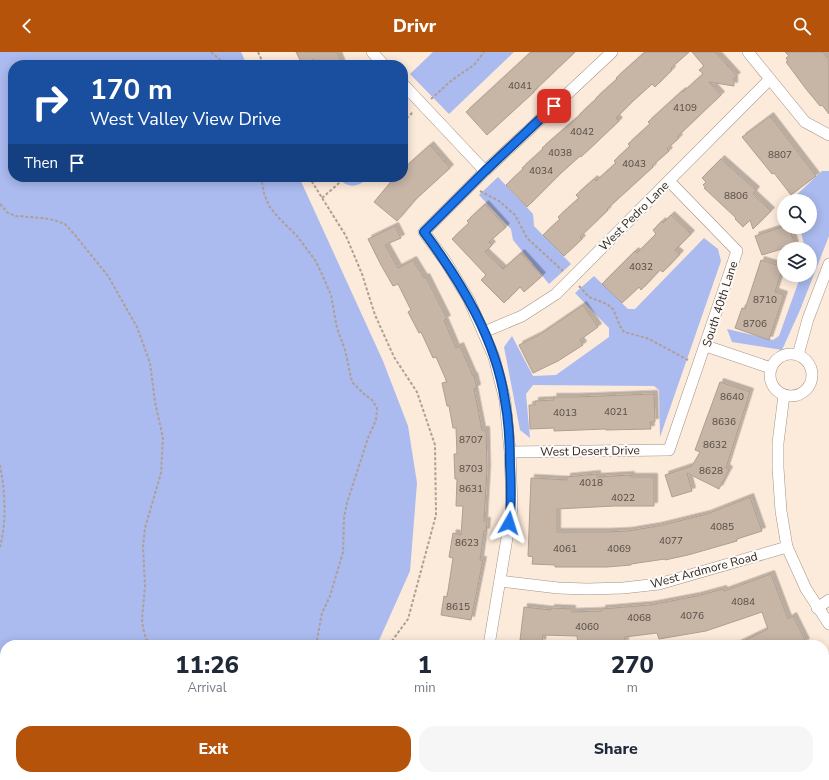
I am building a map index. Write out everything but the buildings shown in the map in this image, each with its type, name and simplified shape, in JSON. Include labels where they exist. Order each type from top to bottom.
[{"type":"street","points":[[372,52],[379,60]]},
{"type":"street","points":[[490,640],[512,508],[510,452],[505,400],[494,357],[484,332],[461,287],[446,262],[424,232],[485,171],[612,52]]},
{"type":"street","points":[[748,52],[805,122],[829,135]]},
{"type":"street","name":"West Pedro Lane","points":[[484,332],[522,316],[556,294],[770,78]]},
{"type":"street","points":[[408,90],[485,171]]},
{"type":"street","name":"South 40th Lane","points":[[669,181],[737,251],[706,346],[669,450]]},
{"type":"street","points":[[798,355],[808,320],[829,264]]},
{"type":"street","points":[[706,346],[771,368]]},
{"type":"street","points":[[785,355],[798,355],[804,358],[812,369],[813,376],[811,383],[803,393],[790,397],[778,392],[771,381],[771,368],[774,362],[785,355]]},
{"type":"street","points":[[784,395],[778,443],[778,468],[781,511],[787,547],[806,589],[817,608],[829,624]]},
{"type":"street","name":"West Desert Drive","points":[[510,452],[669,450]]},
{"type":"street","name":"West Ardmore Road","points":[[500,581],[558,588],[588,589],[623,588],[659,584],[787,547]]},
{"type":"street","points":[[817,608],[829,600]]},
{"type":"path","points":[[211,52],[220,60]]},
{"type":"path","points":[[408,117],[423,106],[452,80],[474,65],[484,52]]},
{"type":"path","points":[[262,182],[269,206],[297,236],[321,272],[331,295],[337,328],[345,350],[352,382],[372,400],[377,408],[376,420],[368,438],[347,503],[344,518],[343,552],[332,588],[322,613],[317,640]]},
{"type":"path","points":[[312,182],[346,236],[362,274],[375,315],[394,357],[417,392],[435,445],[436,515],[408,619],[393,640]]},
{"type":"path","points":[[322,198],[340,182]]},
{"type":"path","points":[[471,185],[499,201],[515,215],[527,238],[549,260],[573,278],[589,297],[607,304],[613,309],[624,332],[647,338],[689,361],[699,364]]},
{"type":"path","points":[[0,204],[8,213],[16,216],[42,218],[65,224],[76,235],[108,276],[137,327],[150,363],[155,402],[163,438],[161,473],[145,528],[143,547],[145,586],[142,620],[147,640]]},
{"type":"path","points":[[0,465],[4,491],[3,525],[0,547]]},
{"type":"shaded area","points":[[0,52],[241,52],[245,60],[8,60],[8,182],[301,182],[383,361],[408,426],[417,483],[410,571],[379,640],[0,640]]},
{"type":"shaded area","points":[[433,52],[514,52],[449,114],[410,74]]},
{"type":"shaded area","points":[[822,171],[829,171],[829,236],[817,267],[817,242],[803,242],[801,234],[817,234],[817,194],[797,194]]},
{"type":"shaded area","points":[[498,177],[533,214],[534,226],[571,264],[549,284],[513,240],[511,229],[479,195]]},
{"type":"shaded area","points":[[342,182],[363,182],[353,186]]},
{"type":"shaded area","points":[[704,238],[718,249],[721,261],[660,437],[659,390],[654,386],[533,385],[526,394],[530,438],[520,430],[504,347],[512,336],[533,376],[556,375],[609,337],[609,328],[575,293],[594,276],[628,309],[635,309]]},
{"type":"shaded area","points":[[798,282],[811,282],[782,350],[732,342],[727,329],[773,340],[779,336]]},
{"type":"route","points":[[509,523],[512,508],[510,452],[505,400],[494,357],[484,332],[468,300],[446,262],[424,232],[485,171],[554,106]]}]
